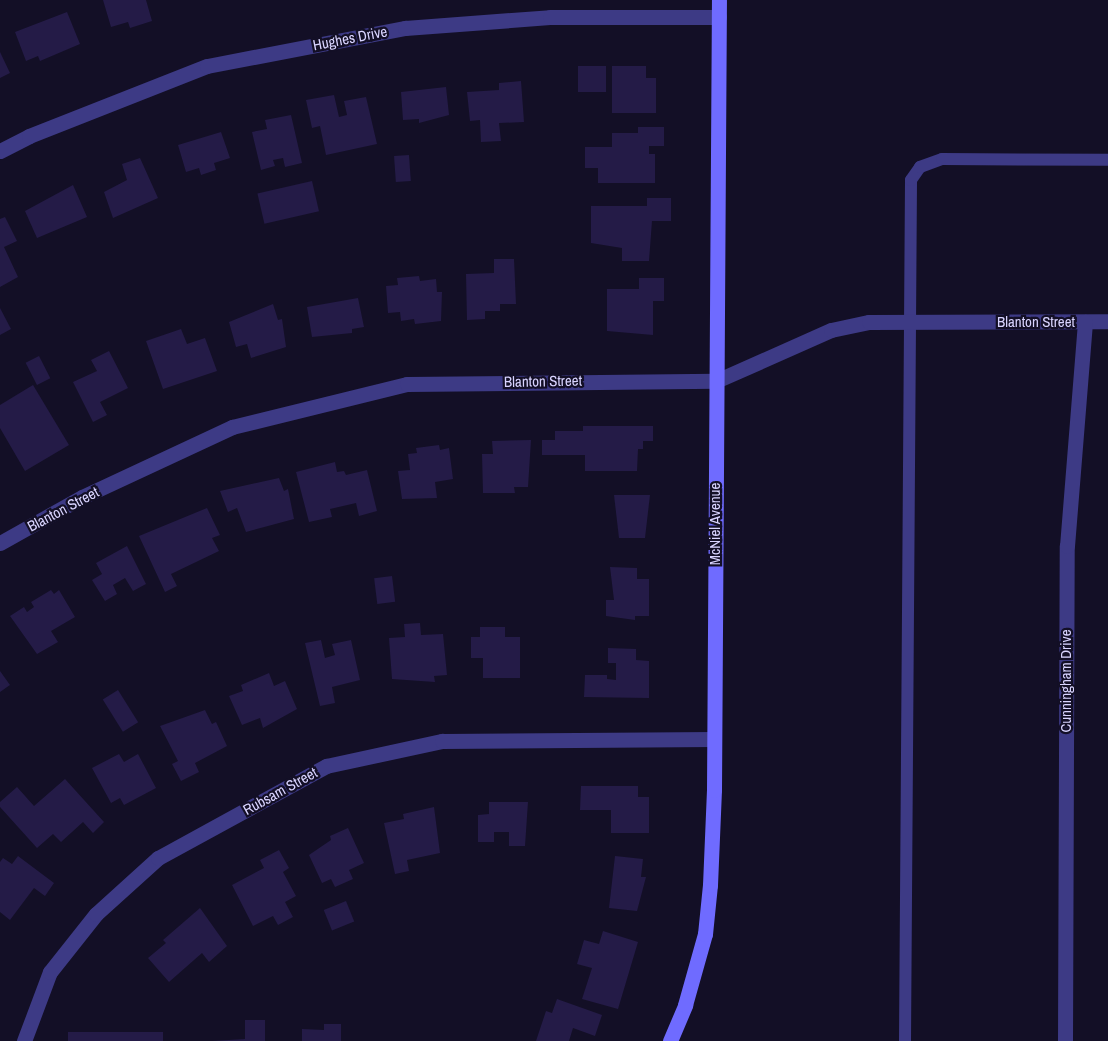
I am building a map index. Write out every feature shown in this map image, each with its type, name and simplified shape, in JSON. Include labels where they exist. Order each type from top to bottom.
[{"type":"street","name":"McNiel Avenue","points":[[670,1041],[685,1005],[705,934],[710,885],[714,740],[719,0]]},
{"type":"street","name":"Hughes Drive","points":[[0,151],[29,136],[207,66],[405,28],[550,17],[719,17]]},
{"type":"street","name":"Blanton Street","points":[[0,543],[82,497],[232,427],[407,384],[716,381],[831,330],[868,322],[1108,321]]},
{"type":"street","name":"Cunningham Drive","points":[[1065,1041],[1067,546],[1085,322]]},
{"type":"street","name":"Rubsam Street","points":[[24,1041],[50,972],[96,914],[158,858],[326,766],[442,741],[714,740]]},
{"type":"lane","points":[[905,1041],[911,180],[920,167],[942,159],[1108,160]]},
{"type":"building","points":[[103,0],[146,0],[152,21],[130,28],[128,22],[111,27]]},
{"type":"building","points":[[67,12],[80,44],[40,61],[38,56],[26,61],[15,32]]},
{"type":"building","points":[[0,52],[10,73],[0,78]]},
{"type":"building","points":[[578,66],[606,66],[606,92],[578,92]]},
{"type":"building","points":[[612,66],[646,66],[646,78],[656,78],[656,113],[612,113]]},
{"type":"building","points":[[521,81],[524,122],[499,123],[501,141],[481,142],[480,120],[470,121],[467,92],[499,90],[499,83]]},
{"type":"building","points":[[446,87],[449,115],[419,123],[419,119],[403,120],[401,92]]},
{"type":"building","points":[[334,95],[339,117],[347,115],[344,101],[366,97],[377,144],[326,155],[320,126],[312,128],[306,100]]},
{"type":"building","points":[[291,115],[302,163],[285,167],[283,158],[273,160],[275,166],[261,170],[252,132],[267,129],[265,120]]},
{"type":"building","points":[[638,127],[664,127],[664,146],[649,146],[649,154],[655,154],[655,183],[598,183],[598,168],[585,168],[585,147],[612,147],[612,133],[638,133]]},
{"type":"building","points":[[221,132],[230,158],[214,163],[216,170],[201,175],[199,168],[186,172],[178,145]]},
{"type":"building","points":[[409,155],[411,181],[396,182],[394,156]]},
{"type":"building","points":[[140,158],[158,198],[113,218],[104,192],[127,180],[122,164]]},
{"type":"building","points":[[312,181],[319,211],[264,224],[257,194]]},
{"type":"building","points":[[73,185],[87,217],[37,238],[25,211]]},
{"type":"building","points":[[647,198],[671,198],[671,221],[652,221],[649,261],[622,261],[622,248],[591,243],[591,206],[647,206]]},
{"type":"building","points":[[5,217],[17,241],[4,247],[18,277],[0,287],[0,219]]},
{"type":"building","points":[[494,259],[514,259],[516,304],[500,304],[500,311],[485,311],[485,319],[467,320],[466,274],[494,273]]},
{"type":"building","points":[[419,276],[420,281],[436,279],[437,292],[442,292],[441,321],[415,324],[414,319],[401,321],[400,312],[388,313],[386,286],[398,285],[397,278]]},
{"type":"building","points":[[639,278],[664,278],[664,301],[653,301],[653,335],[607,331],[607,289],[639,289]]},
{"type":"building","points":[[358,298],[364,327],[352,329],[352,333],[312,337],[307,307]]},
{"type":"building","points":[[273,304],[278,320],[282,319],[286,347],[251,358],[247,344],[236,347],[229,322]]},
{"type":"building","points":[[0,308],[11,329],[0,335]]},
{"type":"building","points":[[181,329],[187,344],[205,338],[217,371],[163,389],[146,341]]},
{"type":"building","points":[[109,351],[128,388],[100,402],[107,415],[93,422],[73,382],[97,371],[91,360]]},
{"type":"building","points":[[39,356],[50,378],[37,385],[26,363]]},
{"type":"building","points":[[33,385],[69,445],[25,471],[0,428],[0,405]]},
{"type":"building","points":[[583,426],[653,426],[653,441],[643,441],[643,449],[638,449],[637,471],[585,471],[585,455],[542,455],[542,440],[555,440],[555,431],[583,431]]},
{"type":"building","points":[[531,440],[528,487],[514,487],[515,493],[483,493],[482,454],[493,454],[492,441]]},
{"type":"building","points":[[439,445],[440,450],[449,448],[453,479],[435,482],[437,498],[402,499],[398,471],[410,470],[408,454],[417,453],[416,448]]},
{"type":"building","points":[[335,462],[337,472],[344,471],[346,475],[367,470],[377,511],[359,516],[356,503],[330,509],[332,517],[309,522],[296,472]]},
{"type":"building","points":[[279,478],[284,491],[288,489],[294,519],[246,532],[237,508],[228,512],[220,491]]},
{"type":"building","points":[[614,495],[650,495],[645,538],[619,538]]},
{"type":"building","points":[[207,508],[220,535],[212,538],[219,551],[171,574],[177,586],[165,592],[139,536]]},
{"type":"building","points":[[127,546],[146,584],[133,591],[125,578],[113,585],[117,594],[105,601],[92,580],[102,574],[96,563]]},
{"type":"building","points":[[610,567],[637,568],[637,579],[649,579],[649,616],[635,616],[635,620],[606,616],[606,600],[614,600]]},
{"type":"building","points":[[392,576],[395,602],[377,604],[374,578]]},
{"type":"building","points":[[51,590],[54,594],[59,590],[75,617],[51,631],[58,642],[37,654],[10,616],[24,607],[27,612],[34,607],[31,602]]},
{"type":"building","points":[[420,623],[421,635],[443,634],[447,675],[434,676],[435,682],[392,679],[389,638],[405,637],[404,624]]},
{"type":"building","points":[[480,627],[505,627],[505,637],[520,637],[520,678],[483,678],[483,658],[471,658],[471,637],[480,637]]},
{"type":"building","points":[[321,640],[325,658],[335,655],[332,644],[351,640],[360,680],[332,687],[335,703],[320,706],[305,643]]},
{"type":"building","points":[[608,648],[636,649],[636,660],[649,661],[649,698],[584,697],[585,675],[607,675],[607,679],[616,680],[616,663],[608,663]]},
{"type":"building","points":[[0,671],[10,685],[0,692]]},
{"type":"building","points":[[269,673],[274,686],[285,681],[297,709],[263,728],[260,718],[242,725],[229,696],[243,691],[241,685]]},
{"type":"building","points":[[118,690],[138,722],[123,732],[103,700]]},
{"type":"building","points":[[205,710],[212,724],[216,722],[227,746],[195,763],[199,772],[181,781],[172,764],[178,761],[160,726]]},
{"type":"building","points":[[119,754],[124,762],[138,754],[156,788],[124,805],[120,798],[111,803],[92,768]]},
{"type":"building","points":[[65,779],[104,822],[93,833],[83,822],[61,842],[53,834],[37,848],[0,807],[0,802],[17,787],[34,806]]},
{"type":"building","points":[[581,786],[638,786],[638,797],[649,797],[649,833],[611,833],[611,810],[580,810]]},
{"type":"building","points":[[489,802],[528,802],[525,846],[509,846],[509,832],[494,832],[494,842],[478,842],[478,815],[489,814]]},
{"type":"building","points":[[434,807],[440,853],[407,860],[409,871],[395,874],[384,823],[404,819],[403,814]]},
{"type":"building","points":[[348,828],[364,863],[349,870],[353,879],[335,887],[331,879],[322,883],[309,855],[331,840],[330,836]]},
{"type":"building","points":[[279,850],[289,868],[283,872],[296,896],[285,902],[293,917],[278,925],[273,916],[253,926],[232,885],[264,868],[260,860]]},
{"type":"building","points":[[18,856],[54,883],[45,896],[34,888],[10,920],[0,912],[0,862],[3,858],[12,864]]},
{"type":"building","points":[[615,856],[643,859],[641,877],[646,877],[637,911],[609,908]]},
{"type":"building","points":[[346,901],[354,921],[332,930],[324,910]]},
{"type":"building","points":[[200,908],[227,946],[209,962],[202,953],[169,982],[148,958],[166,943],[163,940]]},
{"type":"building","points":[[603,931],[638,942],[618,1009],[582,999],[592,968],[577,964],[584,940],[599,944]]},
{"type":"building","points":[[557,999],[602,1015],[595,1036],[573,1028],[569,1041],[536,1041],[546,1011],[552,1013]]},
{"type":"building","points":[[245,1020],[265,1020],[265,1041],[212,1041],[245,1039]]},
{"type":"building","points":[[324,1024],[341,1024],[341,1041],[302,1041],[302,1029],[324,1030]]},
{"type":"building","points":[[68,1032],[163,1032],[163,1041],[68,1041]]}]
